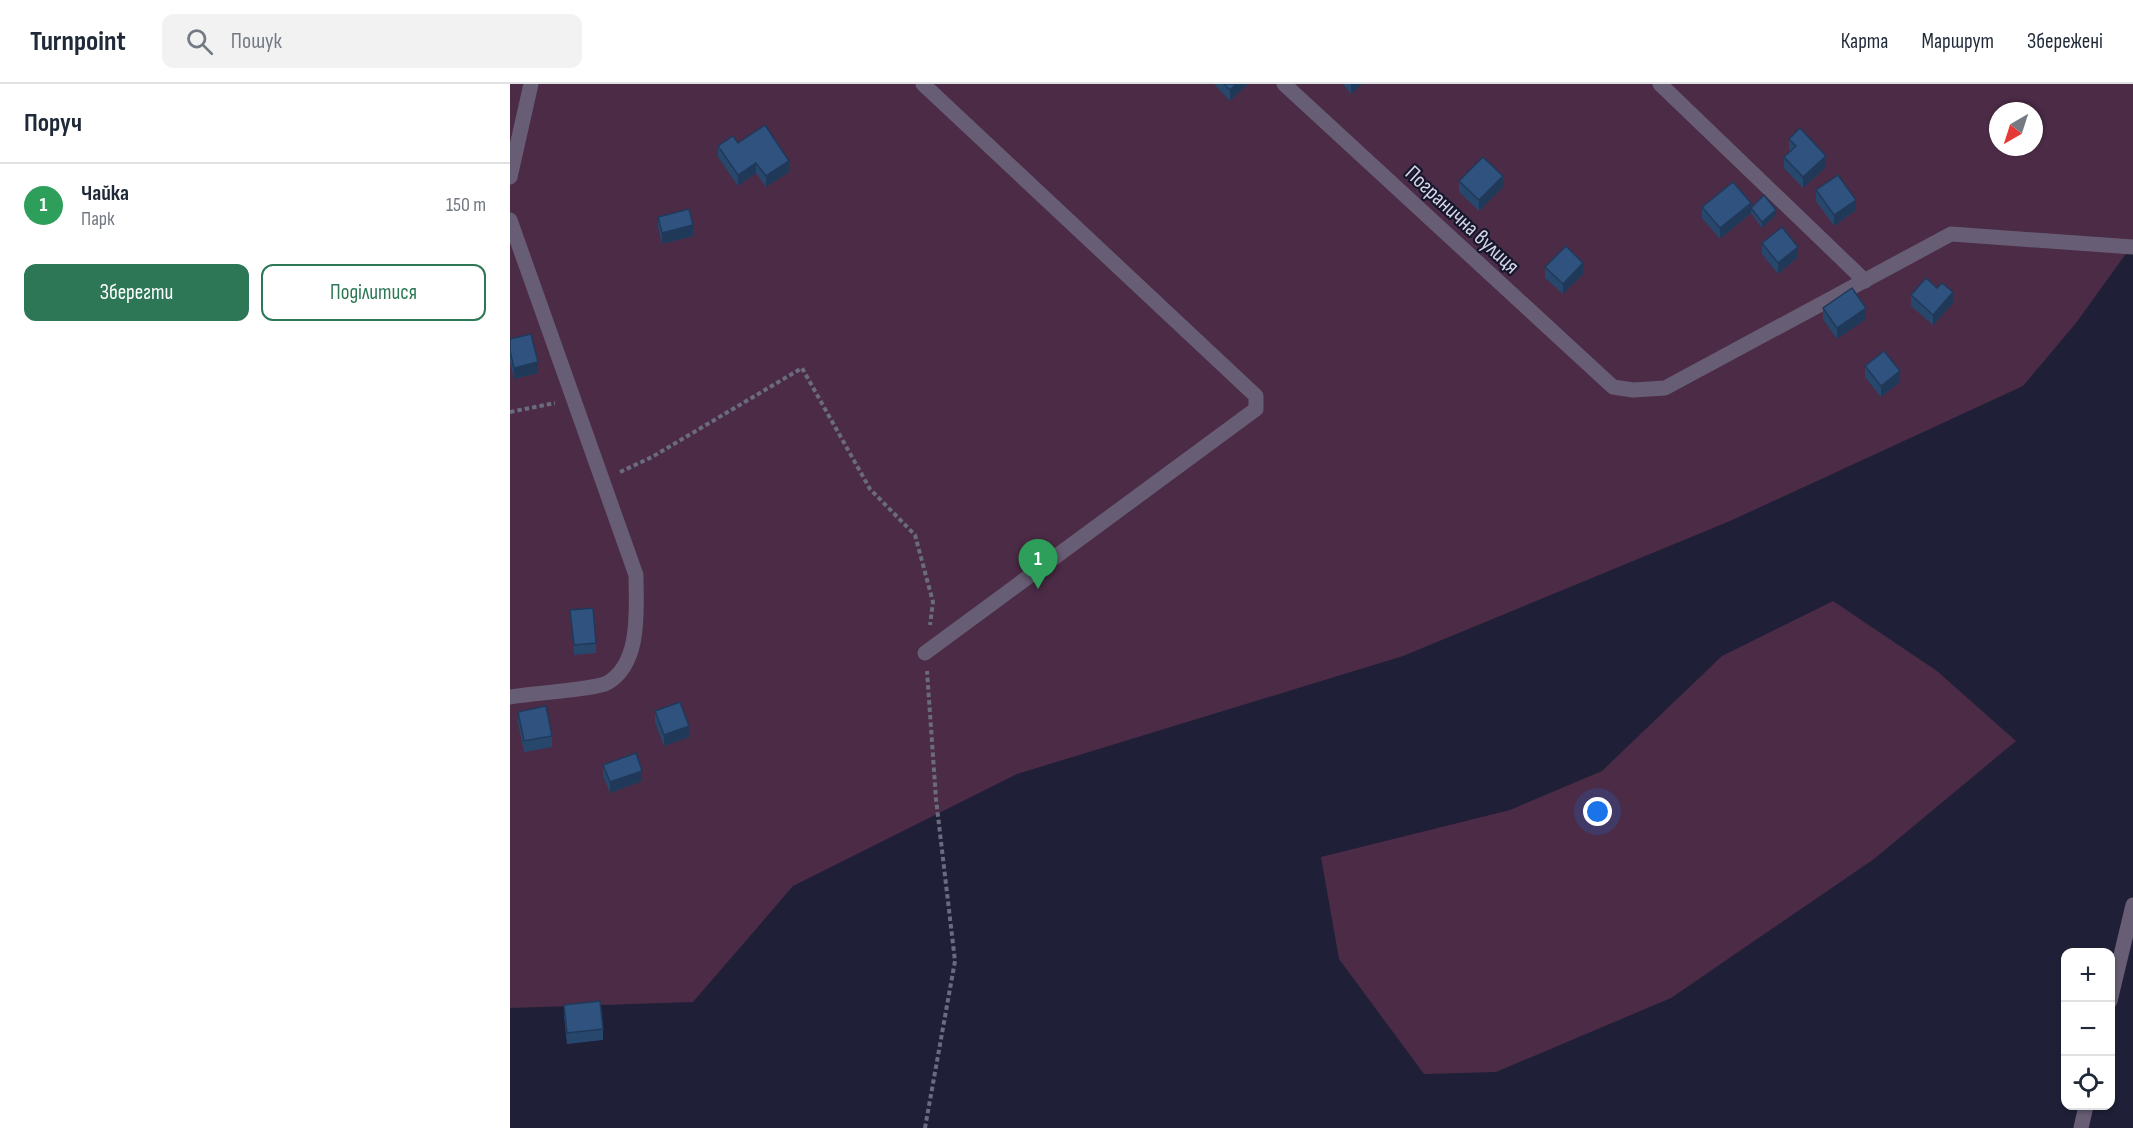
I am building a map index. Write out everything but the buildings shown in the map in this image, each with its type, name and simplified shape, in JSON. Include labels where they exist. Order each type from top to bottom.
[{"type":"street","points":[[510,177],[531,84]]},
{"type":"street","points":[[923,84],[1256,396],[1258,402],[1257,409],[925,654]]},
{"type":"street","name":"Погранична вулиця","points":[[1284,84],[1613,387],[1633,390],[1665,388],[1865,282]]},
{"type":"street","points":[[1660,84],[1865,282],[1951,234],[2133,247]]},
{"type":"street","points":[[510,219],[636,575],[636,628],[629,659],[607,683],[510,697]]},
{"type":"street","points":[[2115,980],[2133,905]]},
{"type":"street","points":[[2081,1128],[2085,1110]]},
{"type":"path","points":[[602,480],[652,457],[802,368],[870,489],[915,536],[933,602],[925,654],[936,799],[955,961],[925,1128]]},
{"type":"path","points":[[510,412],[573,399]]},
{"type":"shaded area","points":[[510,84],[2133,84],[2133,244],[2076,323],[2023,386],[1730,521],[1403,656],[1017,774],[793,886],[693,1002],[510,1008]]},
{"type":"shaded area","points":[[1833,601],[1937,671],[2016,741],[1874,859],[1671,998],[1496,1072],[1424,1074],[1339,959],[1321,857],[1510,810],[1602,771],[1722,656]]},
{"type":"place","name":"Чайка","points":[[1038,589]]}]
